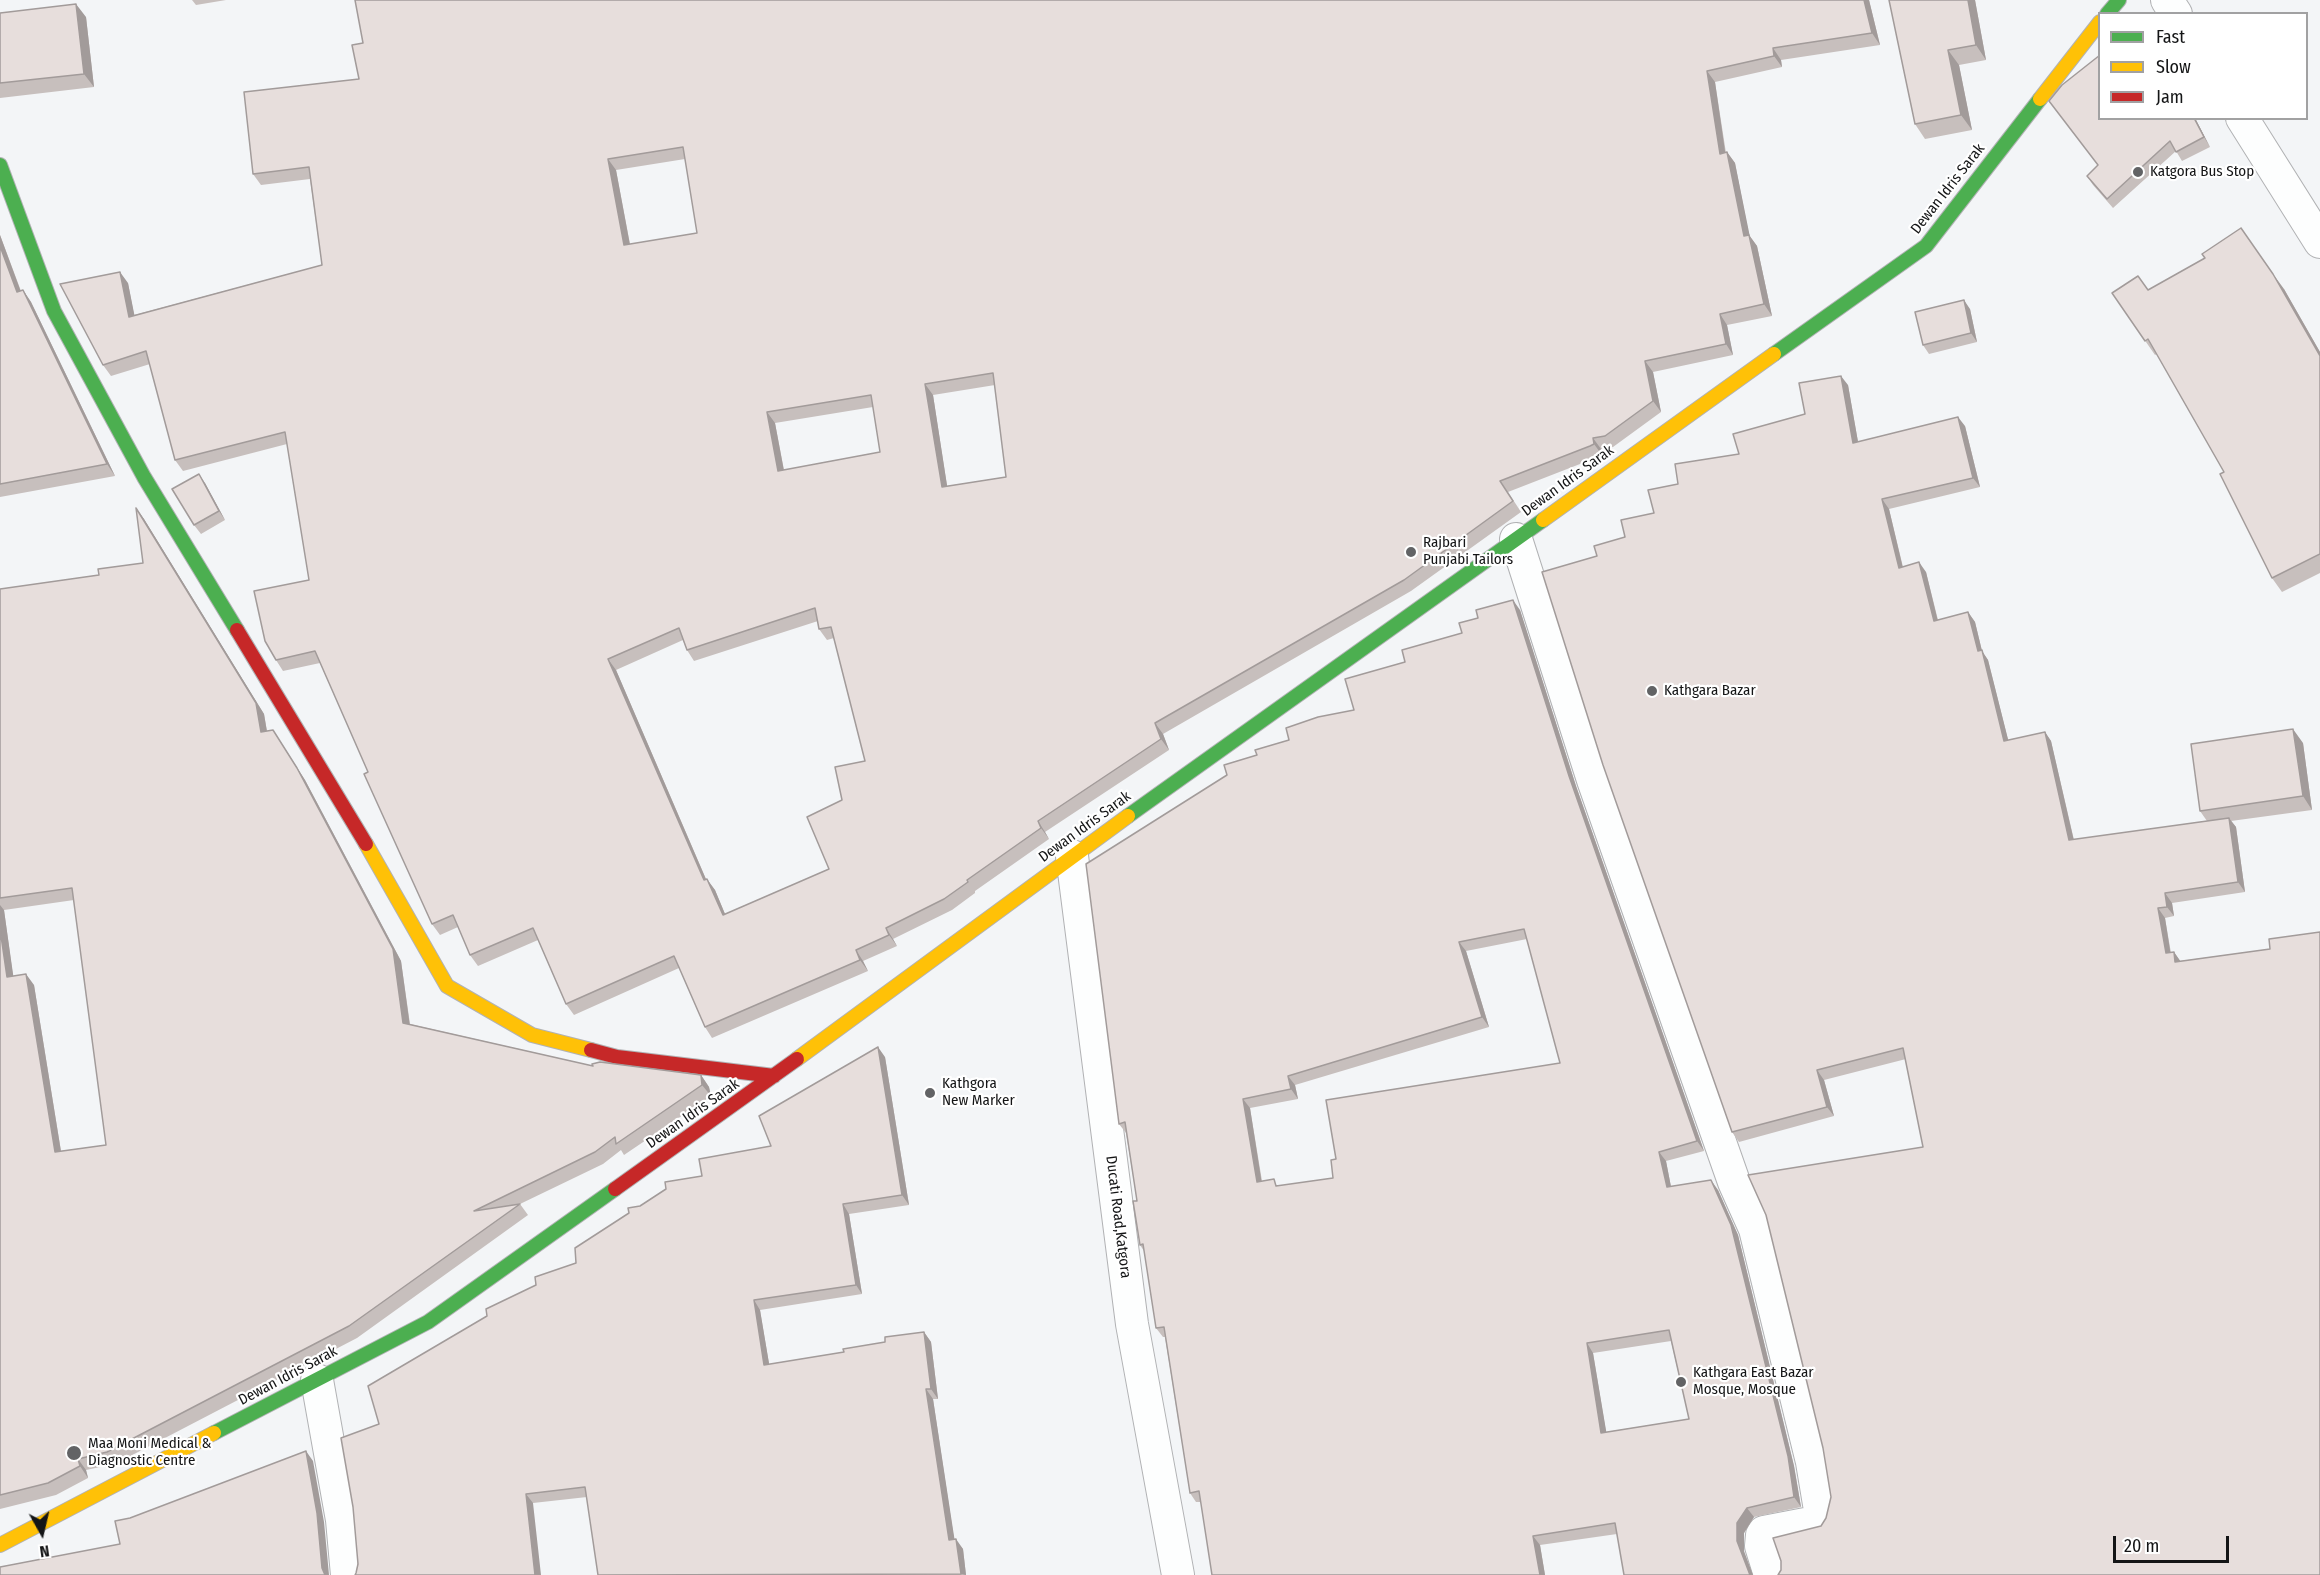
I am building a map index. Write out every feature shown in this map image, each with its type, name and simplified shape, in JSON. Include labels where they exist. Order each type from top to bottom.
[{"type":"main road","points":[[2109,12],[2119,0]]},
{"type":"main road","name":"Dewan Idris Sarak","points":[[0,1545],[428,1322],[774,1076],[1072,856],[1926,246],[2098,25]]},
{"type":"main road","points":[[0,165],[54,311],[144,477],[367,845],[447,986],[532,1035],[617,1057],[774,1076]]},
{"type":"street","points":[[2243,120],[2320,242]]},
{"type":"street","points":[[1516,539],[1593,780],[1734,1182],[1755,1229],[1812,1462],[1820,1510],[1816,1522],[1762,1535],[1761,1546],[1770,1575]]},
{"type":"street","name":"Ducati Road,Katgora","points":[[1072,856],[1132,1324],[1178,1575]]},
{"type":"street","points":[[317,1380],[342,1520],[347,1575]]},
{"type":"building","points":[[355,0],[1864,0],[1872,33],[1773,48],[1774,56],[1707,71],[1720,154],[1727,152],[1744,236],[1749,235],[1764,304],[1720,314],[1726,344],[1645,361],[1653,401],[1605,436],[1593,438],[1594,444],[1500,481],[1513,501],[1404,580],[1155,723],[1161,739],[1038,821],[1041,828],[944,899],[886,928],[889,935],[856,950],[860,960],[705,1027],[674,956],[566,1004],[533,928],[470,955],[453,915],[432,924],[364,774],[368,772],[315,651],[276,660],[265,641],[254,591],[309,580],[285,432],[175,460],[146,351],[103,365],[60,284],[120,272],[129,317],[322,265],[309,167],[253,174],[244,92],[359,79],[352,45],[363,43]],"holes":[[[683,147],[697,233],[624,245],[608,159]],[[993,373],[1006,477],[942,487],[925,384]],[[871,395],[880,452],[778,471],[767,412]],[[815,608],[819,629],[831,627],[865,761],[835,767],[842,800],[807,817],[829,869],[723,915],[707,879],[704,880],[608,659],[679,628],[687,650]]]},
{"type":"building","points":[[1889,0],[1968,0],[1976,45],[1948,50],[1961,115],[1915,124]]},
{"type":"building","points":[[76,4],[84,74],[0,83],[0,13]]},
{"type":"building","points":[[2098,57],[2098,120],[2195,120],[2204,137],[2176,152],[2170,141],[2107,199],[2087,176],[2098,165],[2049,101],[2062,85]]},
{"type":"building","points":[[2241,228],[2273,274],[2320,356],[2320,554],[2272,578],[2220,474],[2224,472],[2148,339],[2145,341],[2112,293],[2138,276],[2148,290],[2205,258],[2202,254]]},
{"type":"building","points":[[0,246],[17,292],[23,290],[107,464],[0,484]]},
{"type":"building","points":[[1964,300],[1971,333],[1923,345],[1915,312]]},
{"type":"building","points":[[1841,376],[1853,443],[1958,417],[1973,478],[1882,499],[1899,568],[1919,562],[1934,621],[1968,612],[1978,651],[1982,650],[2004,741],[2045,732],[2069,840],[2229,818],[2238,882],[2165,893],[2167,907],[2158,908],[2166,953],[2174,952],[2175,962],[2270,949],[2269,939],[2320,932],[2320,1575],[1778,1575],[1781,1570],[1781,1561],[1773,1538],[1821,1526],[1826,1518],[1831,1497],[1823,1448],[1766,1215],[1748,1175],[1923,1147],[1903,1048],[1817,1070],[1827,1107],[1732,1132],[1603,765],[1542,572],[1597,556],[1594,546],[1625,537],[1621,520],[1654,513],[1648,490],[1678,484],[1675,464],[1739,454],[1733,434],[1805,414],[1799,383]]},
{"type":"building","points":[[199,474],[219,511],[194,525],[172,489]]},
{"type":"building","points":[[136,508],[256,703],[261,732],[273,730],[297,768],[393,949],[403,1023],[593,1066],[592,1064],[600,1062],[701,1075],[702,1085],[616,1144],[615,1137],[595,1152],[474,1211],[520,1204],[349,1326],[107,1452],[78,1459],[80,1466],[48,1483],[0,1495],[0,929],[7,977],[26,974],[55,1152],[106,1145],[72,888],[0,898],[0,589],[99,575],[98,569],[143,563]]},
{"type":"building","points":[[1513,600],[1569,776],[1697,1141],[1659,1152],[1667,1187],[1711,1180],[1731,1225],[1788,1456],[1794,1497],[1747,1508],[1737,1523],[1737,1541],[1750,1575],[1624,1575],[1615,1523],[1533,1536],[1540,1575],[1212,1575],[1199,1491],[1190,1493],[1164,1327],[1156,1328],[1143,1244],[1140,1245],[1133,1201],[1137,1201],[1125,1122],[1119,1124],[1086,864],[1227,775],[1224,765],[1257,755],[1255,750],[1289,740],[1286,728],[1318,717],[1354,710],[1345,679],[1405,662],[1402,650],[1462,633],[1459,623],[1478,618],[1476,610]],"holes":[[[1524,929],[1560,1063],[1326,1100],[1336,1159],[1331,1160],[1333,1178],[1276,1186],[1274,1179],[1257,1182],[1243,1099],[1291,1089],[1288,1076],[1482,1017],[1459,942]],[[1669,1330],[1689,1419],[1601,1433],[1587,1343]]]},
{"type":"building","points":[[2293,729],[2303,796],[2200,811],[2191,744]]},
{"type":"building","points":[[878,1047],[902,1195],[843,1204],[856,1285],[754,1300],[764,1365],[844,1352],[843,1349],[885,1342],[885,1337],[924,1332],[931,1389],[926,1389],[949,1540],[956,1539],[961,1574],[598,1575],[585,1487],[526,1494],[535,1575],[355,1575],[358,1564],[353,1507],[341,1438],[379,1424],[368,1386],[487,1316],[486,1309],[536,1285],[535,1277],[576,1263],[575,1248],[629,1213],[628,1208],[640,1206],[666,1189],[665,1182],[702,1176],[699,1159],[771,1146],[759,1116]]},
{"type":"building","points":[[306,1451],[317,1513],[322,1568],[325,1575],[0,1575],[0,1567],[120,1544],[115,1521],[130,1518]]},
{"type":"traffic: fast","points":[[2109,12],[2119,0]]},
{"type":"traffic: fast","points":[[1774,354],[1926,246],[2040,99]]},
{"type":"traffic: fast","points":[[0,165],[54,311],[144,477],[237,630]]},
{"type":"traffic: fast","points":[[1128,816],[1543,520]]},
{"type":"traffic: fast","points":[[214,1433],[428,1322],[615,1189]]},
{"type":"traffic: slow","points":[[2040,99],[2098,25]]},
{"type":"traffic: slow","points":[[1543,520],[1774,354]]},
{"type":"traffic: slow","points":[[797,1059],[1128,816]]},
{"type":"traffic: slow","points":[[366,844],[447,986],[532,1035],[591,1050]]},
{"type":"traffic: slow","points":[[0,1545],[214,1433]]},
{"type":"traffic: jam","points":[[237,630],[366,844]]},
{"type":"traffic: jam","points":[[591,1050],[617,1057],[774,1076]]},
{"type":"traffic: jam","points":[[615,1189],[797,1059]]},
{"type":"place","name":"Katgora Bus Stop","points":[[2138,172]]},
{"type":"place","name":"Rajbari Punjabi Tailors","points":[[1411,552]]},
{"type":"place","name":"Kathgara Bazar","points":[[1652,691]]},
{"type":"place","name":"Kathgora New Marker","points":[[930,1093]]},
{"type":"place","name":"Kathgara East Bazar Mosque, Mosque","points":[[1681,1382]]},
{"type":"place","name":"Maa Moni Medical & Diagnostic Centre","points":[[74,1453]]}]
